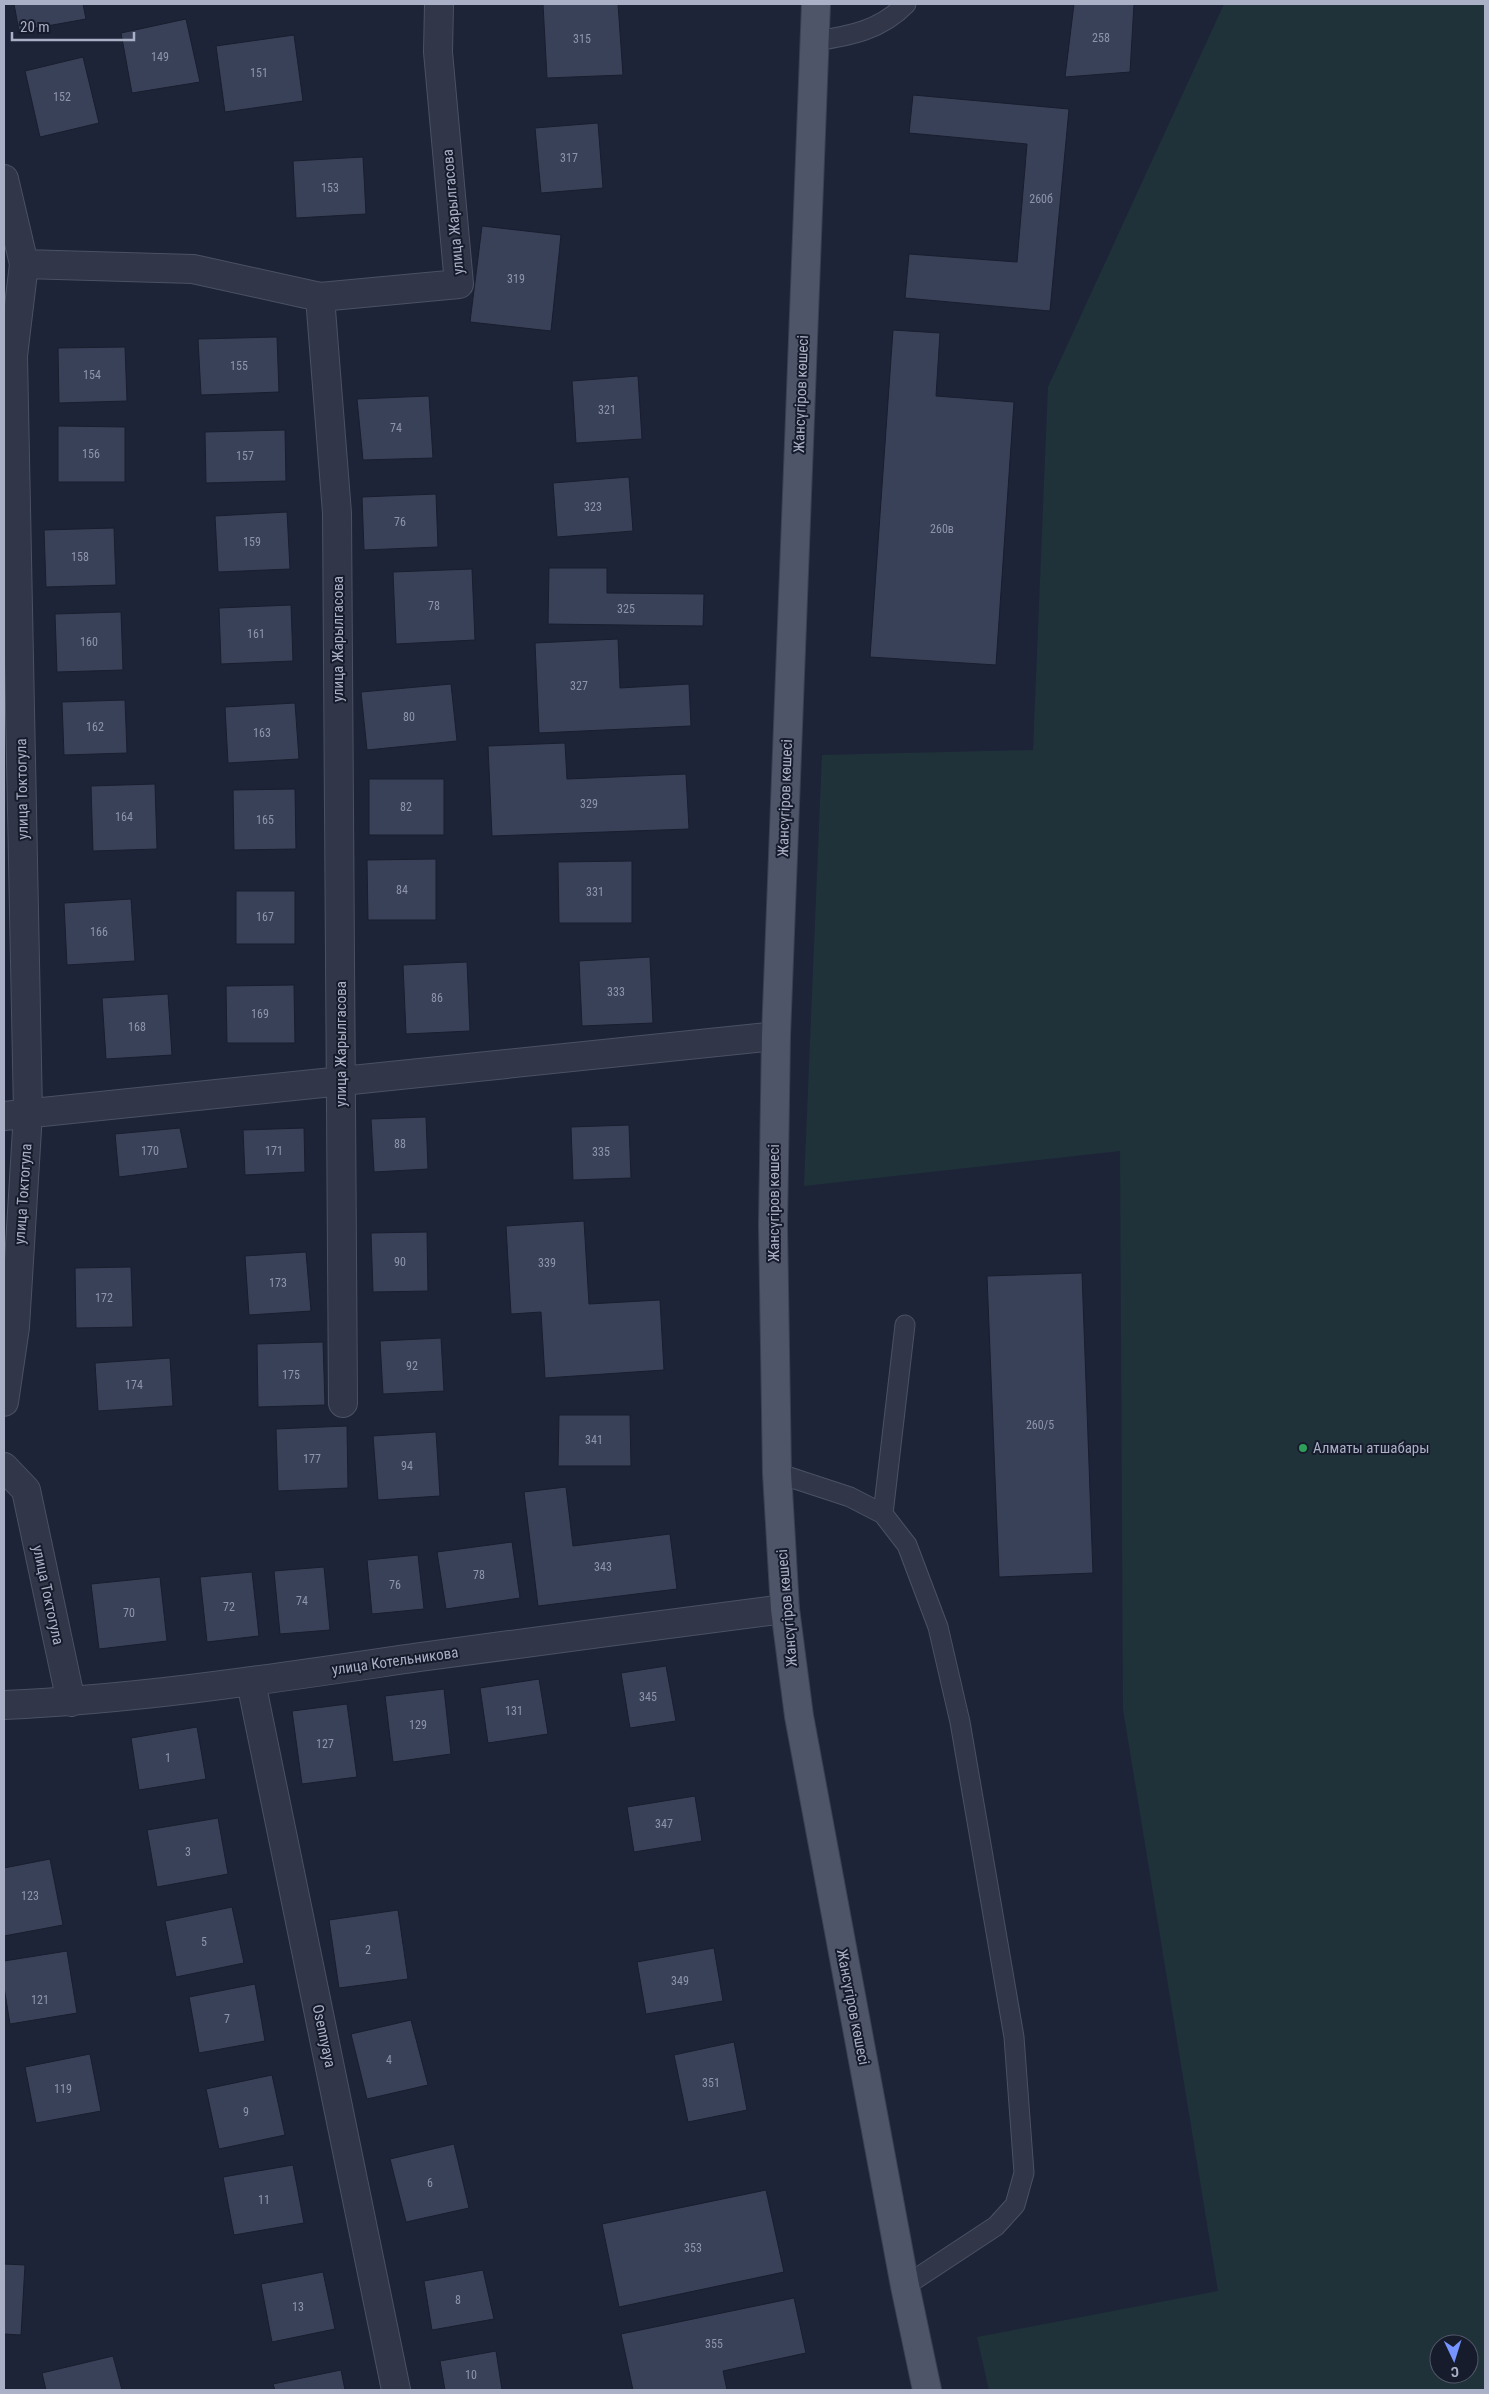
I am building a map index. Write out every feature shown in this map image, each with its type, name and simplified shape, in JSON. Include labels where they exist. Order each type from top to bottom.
[{"type":"main road","name":"Жансүгіров көшесі","points":[[816,4],[776,1036],[773,1225],[777,1473],[785,1609],[799,1716],[905,2286],[927,2390]]},
{"type":"street","name":"улица Жарылгасова","points":[[344,1403],[337,513],[320,297],[459,284],[438,52],[439,4]]},
{"type":"street","name":"улица Токтогула","points":[[4,179],[24,264],[14,356],[15,1327],[4,1402]]},
{"type":"street","points":[[24,264],[193,269],[320,297]]},
{"type":"street","points":[[16,1114],[776,1036]]},
{"type":"street","name":"улица Токтогула","points":[[4,1467],[26,1490],[71,1702]]},
{"type":"street","name":"улица Котельникова","points":[[4,1706],[71,1702],[251,1682],[504,1645],[785,1609]]},
{"type":"street","name":"Osennyaya","points":[[251,1682],[396,2390]]},
{"type":"lane","points":[[815,41],[847,37],[873,29],[906,4]]},
{"type":"lane","points":[[883,1514],[905,1325]]},
{"type":"lane","points":[[777,1473],[850,1497],[883,1514],[907,1545],[938,1627],[960,1722],[1014,2037],[1024,2173],[1015,2205],[996,2226],[905,2286]]},
{"type":"shaded area","name":"Алматы атшабары","points":[[1224,4],[1485,4],[1485,2390],[989,2390],[977,2337],[1218,2291],[1123,1709],[1120,1151],[804,1186],[822,755],[1033,750],[1048,387]]},
{"type":"building","points":[[14,4],[83,4],[86,19],[19,31]]},
{"type":"building","points":[[543,4],[618,4],[623,75],[547,78]]},
{"type":"building","points":[[1074,4],[1134,4],[1130,72],[1065,77]]},
{"type":"building","points":[[186,19],[200,82],[132,93],[121,33]]},
{"type":"building","points":[[294,35],[303,101],[225,112],[216,46]]},
{"type":"building","points":[[83,57],[99,123],[40,137],[25,71]]},
{"type":"building","points":[[913,95],[1069,109],[1050,311],[905,298],[909,254],[1017,262],[1027,144],[909,133]]},
{"type":"building","points":[[598,123],[603,188],[541,193],[535,128]]},
{"type":"building","points":[[363,157],[366,214],[296,218],[293,161]]},
{"type":"building","points":[[482,226],[561,235],[551,331],[470,322]]},
{"type":"building","points":[[893,330],[940,333],[936,396],[1014,402],[996,665],[870,657]]},
{"type":"building","points":[[277,337],[279,392],[201,395],[198,339]]},
{"type":"building","points":[[125,347],[127,401],[59,403],[58,348]]},
{"type":"building","points":[[638,376],[642,439],[576,443],[572,381]]},
{"type":"building","points":[[429,396],[433,458],[363,460],[357,399]]},
{"type":"building","points":[[58,426],[125,427],[125,482],[58,482]]},
{"type":"building","points":[[285,430],[286,481],[206,483],[205,432]]},
{"type":"building","points":[[629,477],[633,531],[557,537],[553,483]]},
{"type":"building","points":[[436,494],[438,547],[364,550],[362,497]]},
{"type":"building","points":[[287,512],[290,569],[218,572],[215,516]]},
{"type":"building","points":[[114,528],[116,585],[46,587],[44,530]]},
{"type":"building","points":[[549,568],[607,568],[607,593],[704,594],[703,626],[548,624]]},
{"type":"building","points":[[472,569],[475,640],[396,644],[393,572]]},
{"type":"building","points":[[291,605],[293,661],[221,664],[219,608]]},
{"type":"building","points":[[121,612],[123,670],[57,672],[55,614]]},
{"type":"building","points":[[618,639],[620,688],[689,684],[691,726],[539,733],[535,643]]},
{"type":"building","points":[[451,684],[457,741],[367,750],[361,692]]},
{"type":"building","points":[[125,700],[127,753],[64,755],[62,702]]},
{"type":"building","points":[[295,703],[299,759],[228,763],[225,707]]},
{"type":"building","points":[[565,743],[567,779],[686,774],[689,829],[492,836],[488,746]]},
{"type":"building","points":[[369,779],[444,779],[444,835],[369,835]]},
{"type":"building","points":[[155,784],[157,849],[93,851],[91,786]]},
{"type":"building","points":[[295,789],[296,849],[234,850],[233,790]]},
{"type":"building","points":[[436,859],[436,920],[368,920],[367,860]]},
{"type":"building","points":[[632,861],[632,923],[559,923],[558,862]]},
{"type":"building","points":[[236,891],[295,891],[295,944],[236,944]]},
{"type":"building","points":[[131,899],[135,961],[67,965],[64,903]]},
{"type":"building","points":[[650,957],[653,1023],[582,1026],[579,961]]},
{"type":"building","points":[[467,962],[470,1031],[406,1034],[403,965]]},
{"type":"building","points":[[294,985],[295,1043],[227,1043],[226,986]]},
{"type":"building","points":[[168,994],[172,1055],[106,1059],[102,998]]},
{"type":"building","points":[[426,1117],[428,1169],[374,1172],[371,1119]]},
{"type":"building","points":[[629,1125],[631,1178],[573,1180],[571,1127]]},
{"type":"building","points":[[180,1128],[188,1168],[119,1177],[115,1134]]},
{"type":"building","points":[[304,1128],[305,1172],[245,1175],[243,1130]]},
{"type":"building","points":[[584,1221],[589,1304],[660,1300],[664,1370],[545,1378],[541,1312],[511,1314],[506,1226]]},
{"type":"building","points":[[427,1232],[428,1291],[373,1292],[371,1233]]},
{"type":"building","points":[[306,1252],[311,1311],[249,1315],[245,1256]]},
{"type":"building","points":[[131,1267],[133,1327],[76,1328],[75,1268]]},
{"type":"building","points":[[1082,1273],[1093,1573],[999,1577],[987,1276]]},
{"type":"building","points":[[441,1338],[444,1391],[383,1394],[380,1341]]},
{"type":"building","points":[[323,1342],[325,1405],[258,1407],[257,1344]]},
{"type":"building","points":[[170,1358],[173,1406],[98,1411],[95,1363]]},
{"type":"building","points":[[559,1415],[630,1415],[631,1466],[558,1466]]},
{"type":"building","points":[[347,1426],[348,1488],[278,1491],[276,1429]]},
{"type":"building","points":[[436,1432],[440,1496],[378,1500],[373,1436]]},
{"type":"building","points":[[566,1487],[573,1546],[670,1534],[677,1589],[538,1606],[524,1492]]},
{"type":"building","points":[[512,1542],[520,1598],[446,1609],[437,1552]]},
{"type":"building","points":[[418,1555],[424,1609],[372,1614],[367,1560]]},
{"type":"building","points":[[324,1567],[330,1630],[280,1634],[274,1571]]},
{"type":"building","points":[[252,1572],[259,1636],[207,1642],[200,1577]]},
{"type":"building","points":[[160,1577],[167,1641],[99,1649],[91,1584]]},
{"type":"building","points":[[666,1666],[676,1721],[630,1728],[621,1673]]},
{"type":"building","points":[[539,1679],[548,1734],[488,1743],[480,1688]]},
{"type":"building","points":[[444,1689],[451,1754],[393,1762],[385,1696]]},
{"type":"building","points":[[347,1704],[357,1777],[302,1784],[292,1711]]},
{"type":"building","points":[[197,1727],[206,1779],[139,1790],[131,1738]]},
{"type":"building","points":[[695,1796],[702,1841],[634,1852],[627,1807]]},
{"type":"building","points":[[218,1818],[228,1874],[157,1887],[147,1830]]},
{"type":"building","points":[[50,1859],[63,1925],[4,1936],[4,1868]]},
{"type":"building","points":[[232,1907],[244,1963],[176,1977],[165,1921]]},
{"type":"building","points":[[398,1910],[408,1979],[339,1988],[329,1920]]},
{"type":"building","points":[[714,1948],[723,2001],[646,2014],[637,1962]]},
{"type":"building","points":[[67,1951],[77,2013],[10,2024],[4,1987],[4,1961]]},
{"type":"building","points":[[255,1984],[265,2041],[199,2053],[189,1997]]},
{"type":"building","points":[[411,2020],[428,2085],[367,2099],[351,2034]]},
{"type":"building","points":[[734,2042],[747,2110],[688,2122],[674,2055]]},
{"type":"building","points":[[90,2054],[101,2111],[36,2123],[25,2067]]},
{"type":"building","points":[[272,2075],[285,2135],[219,2149],[206,2089]]},
{"type":"building","points":[[454,2144],[469,2208],[406,2222],[390,2159]]},
{"type":"building","points":[[293,2165],[304,2223],[234,2235],[223,2177]]},
{"type":"building","points":[[766,2190],[784,2272],[619,2307],[602,2224]]},
{"type":"building","points":[[4,2264],[25,2265],[21,2335],[4,2334]]},
{"type":"building","points":[[483,2270],[494,2319],[432,2330],[424,2281]]},
{"type":"building","points":[[323,2272],[335,2329],[272,2342],[261,2284]]},
{"type":"building","points":[[794,2298],[806,2353],[723,2371],[727,2390],[633,2390],[621,2334]]},
{"type":"building","points":[[496,2351],[502,2390],[445,2390],[440,2361]]},
{"type":"building","points":[[113,2356],[122,2390],[46,2390],[42,2373]]},
{"type":"building","points":[[341,2370],[345,2390],[275,2390],[273,2384]]},
{"type":"place","name":"Алматы атшабары","points":[[1303,1448]]}]
